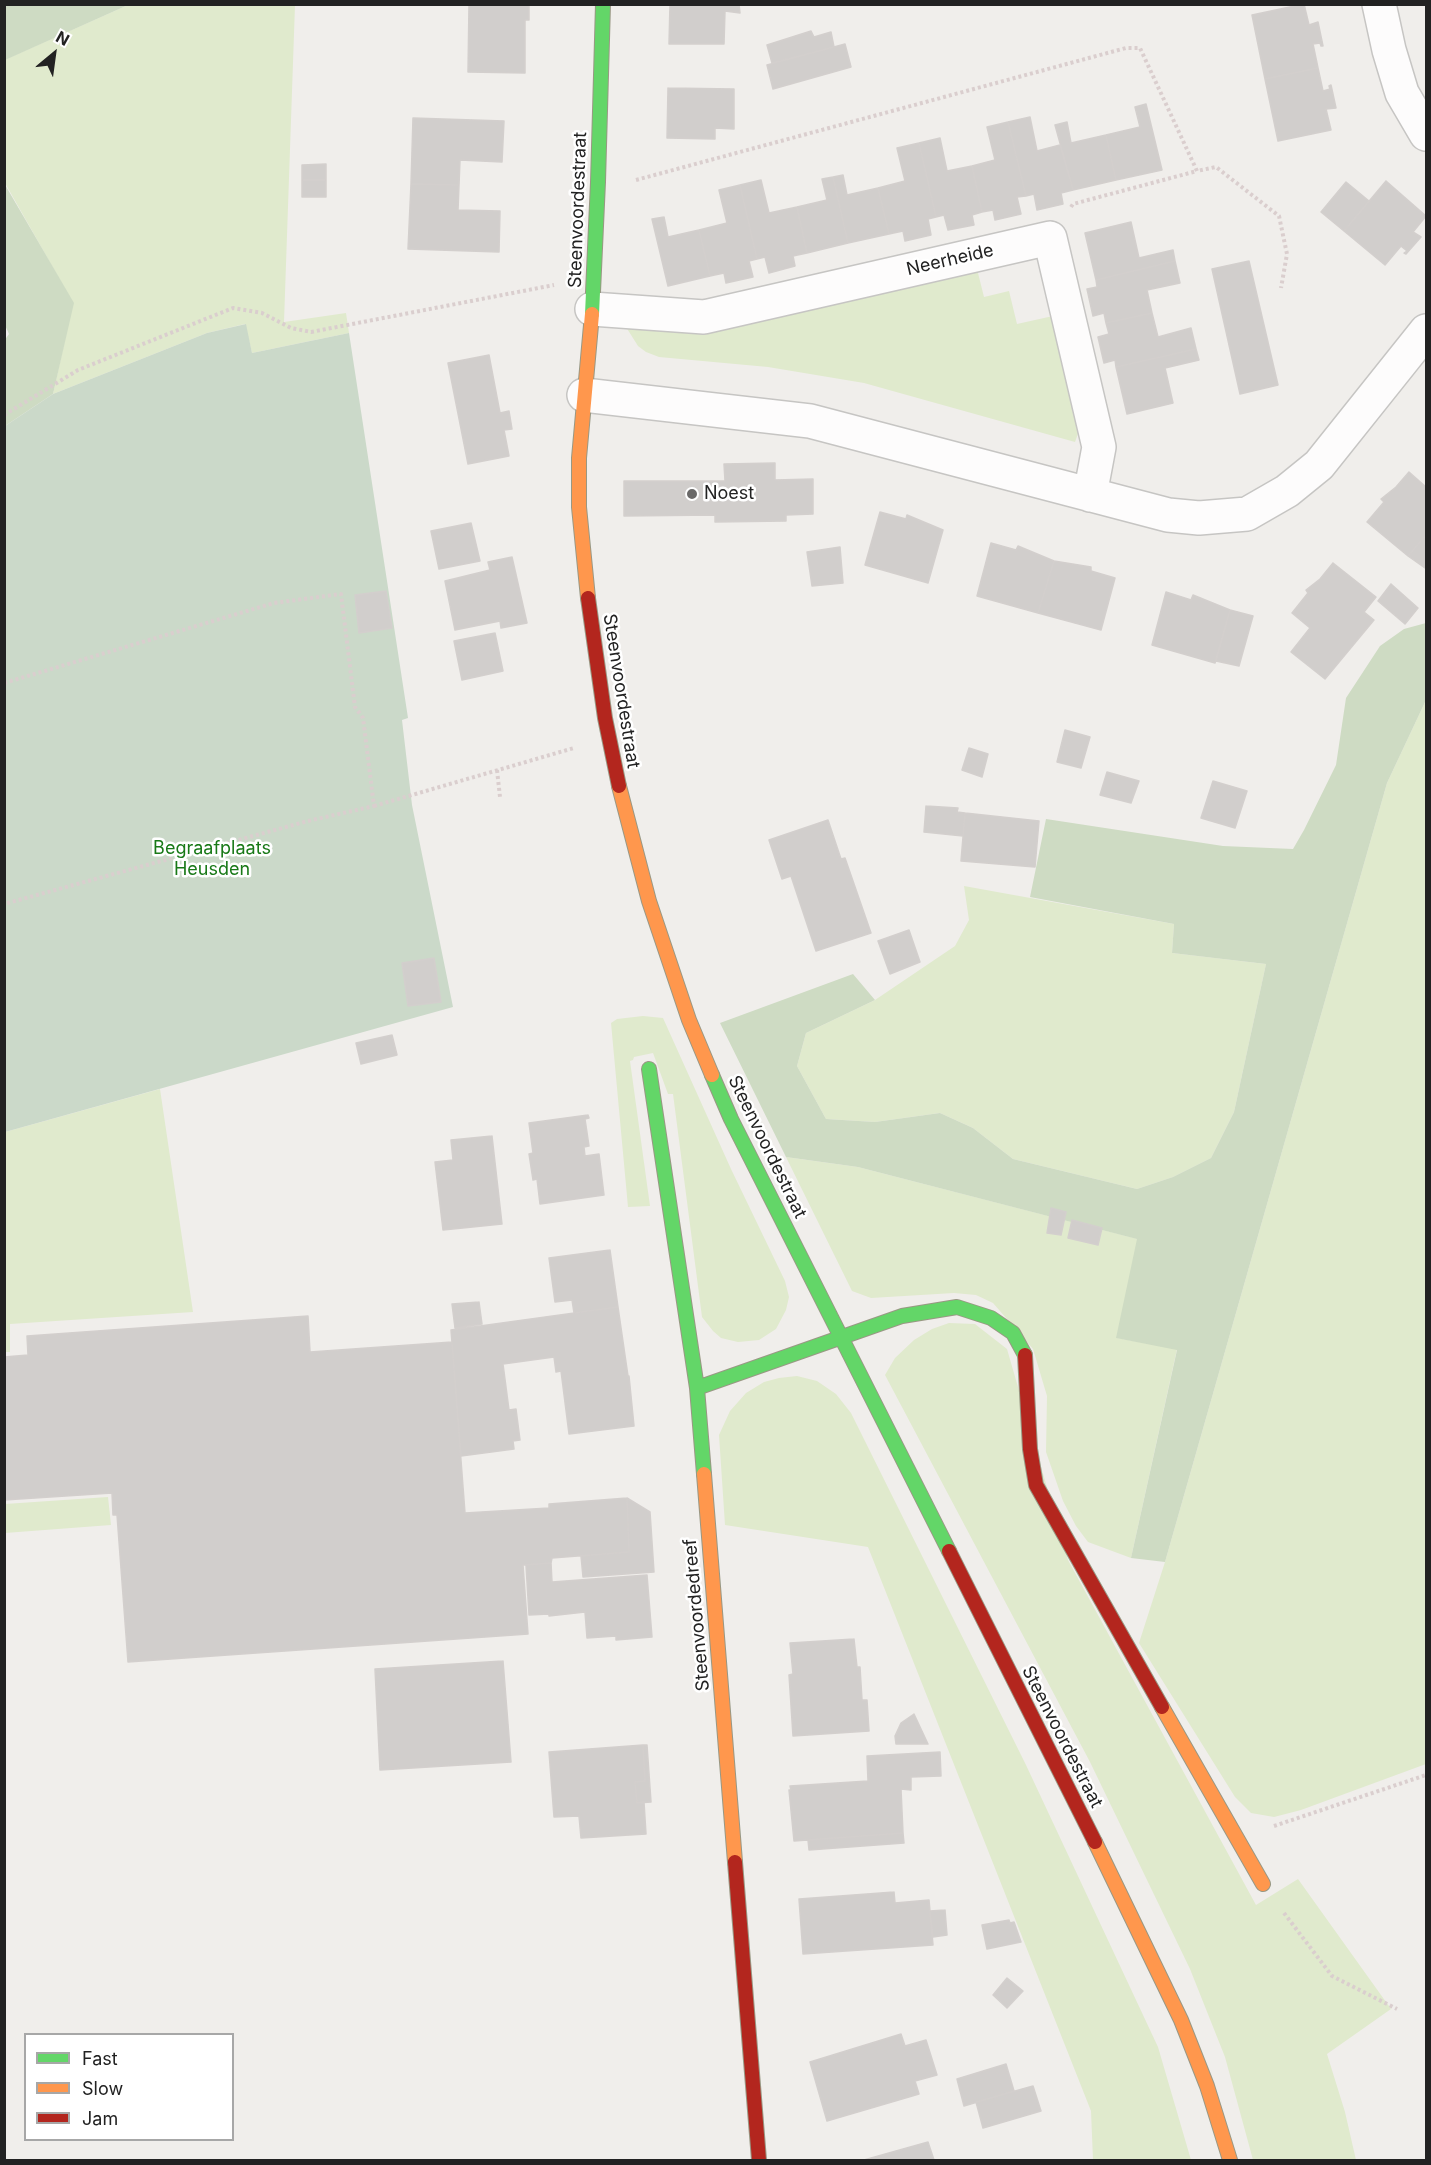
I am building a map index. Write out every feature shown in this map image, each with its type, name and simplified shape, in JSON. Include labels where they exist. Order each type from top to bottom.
[{"type":"street","name":"Steenvoordestraat","points":[[603,4],[598,182],[579,458],[579,507],[588,599],[609,738],[620,793],[641,872],[661,940],[689,1020],[731,1119],[1120,1891],[1176,2009],[1207,2086],[1230,2160]]},
{"type":"street","points":[[1379,4],[1389,50],[1402,93],[1426,134]]},
{"type":"street","points":[[1050,238],[1099,447],[1090,495]]},
{"type":"street","name":"Neerheide","points":[[592,295],[704,317],[1050,238]]},
{"type":"street","points":[[584,395],[810,421],[1168,515],[1199,518],[1247,514],[1287,491],[1319,465],[1426,331]]},
{"type":"street","name":"Steenvoordedreef","points":[[649,1069],[697,1388],[759,2160]]},
{"type":"street","points":[[697,1388],[902,1316],[957,1307],[991,1318],[1013,1333],[1025,1354],[1030,1449],[1036,1485],[1263,1884]]},
{"type":"path","points":[[598,182],[633,180],[1126,48],[1140,48],[1197,171]]},
{"type":"path","points":[[1050,238],[1073,204],[1216,167],[1279,216],[1287,254],[1281,288]]},
{"type":"path","points":[[4,415],[78,370],[233,308],[262,313],[291,328],[311,332],[548,286],[592,295]]},
{"type":"path","points":[[4,683],[274,603],[341,594],[355,707],[363,718],[374,806]]},
{"type":"path","points":[[4,904],[308,821],[374,806],[609,738]]},
{"type":"path","points":[[497,770],[500,797]]},
{"type":"path","points":[[1237,1839],[1426,1775]]},
{"type":"path","points":[[1263,1884],[1332,1976],[1397,2009]]},
{"type":"green space","points":[[5,4],[128,4],[128,5],[5,60]]},
{"type":"green space","points":[[128,5],[295,5],[284,322],[346,313],[349,333],[252,353],[245,324],[207,333],[53,394],[73,303],[5,183],[4,60]]},
{"type":"green space","points":[[4,183],[74,303],[53,394],[5,426],[4,341],[9,334],[4,323]]},
{"type":"green space","points":[[976,265],[984,297],[1009,291],[1017,324],[1053,316],[1080,428],[1075,442],[864,383],[768,367],[659,357],[638,346],[626,327],[697,333]]},
{"type":"green space","name":"Begraafplaats Heusden","points":[[246,324],[252,353],[349,333],[408,718],[402,720],[412,805],[453,1007],[5,1132],[5,426],[53,394],[207,333]]},
{"type":"green space","points":[[1426,623],[1426,700],[1387,783],[1165,1562],[1131,1558],[1177,1350],[1116,1338],[1137,1239],[858,1167],[786,1157],[720,1023],[853,974],[875,1000],[806,1033],[797,1066],[826,1119],[875,1122],[940,1113],[973,1128],[1013,1159],[1137,1189],[1173,1177],[1211,1158],[1234,1112],[1266,964],[1172,953],[1174,924],[1030,897],[1046,819],[1223,846],[1293,849],[1336,765],[1346,698],[1380,646],[1404,629]]},
{"type":"green space","points":[[1426,700],[1426,1764],[1301,1810],[1274,1817],[1251,1813],[1235,1797],[1139,1643],[1165,1562],[1387,783]]},
{"type":"green space","points":[[964,886],[1174,924],[1172,953],[1266,964],[1234,1112],[1211,1158],[1173,1177],[1137,1189],[1013,1159],[973,1128],[940,1113],[875,1122],[826,1119],[797,1066],[806,1033],[875,1000],[955,946],[969,920]]},
{"type":"green space","points":[[643,1016],[663,1018],[731,1169],[785,1281],[789,1297],[786,1310],[776,1329],[759,1340],[738,1342],[721,1338],[702,1317],[673,1094],[668,1094],[653,1053],[634,1057],[630,1061],[650,1206],[628,1207],[611,1023],[617,1019]]},
{"type":"green space","points":[[160,1089],[193,1312],[10,1324],[10,1352],[5,1352],[5,1132]]},
{"type":"green space","points":[[786,1157],[858,1167],[1138,1239],[1117,1338],[1177,1349],[1131,1558],[1088,1542],[1076,1526],[1063,1501],[1046,1452],[1047,1396],[1033,1349],[993,1303],[976,1295],[954,1293],[871,1298],[852,1291]]},
{"type":"green space","points":[[949,1323],[975,1324],[1007,1349],[1068,1560],[1256,1905],[1298,1879],[1391,2009],[1327,2054],[1345,2112],[1356,2160],[1253,2160],[1225,2057],[1190,1969],[1090,1762],[885,1375],[895,1358],[914,1340],[932,1329]]},
{"type":"green space","points":[[797,1376],[817,1381],[836,1394],[851,1413],[1026,1765],[1158,2047],[1191,2160],[1093,2160],[1091,2111],[868,1547],[725,1525],[719,1435],[730,1411],[746,1393],[764,1382]]},
{"type":"green space","points":[[108,1497],[111,1525],[5,1533],[5,1504]]},
{"type":"building","points":[[469,4],[529,4],[529,20],[525,20],[525,73],[468,72]]},
{"type":"building","points":[[670,4],[739,4],[740,13],[725,11],[724,44],[669,44]]},
{"type":"building","points":[[1304,4],[1309,25],[1318,22],[1323,46],[1320,43],[1313,44],[1318,68],[1265,79],[1252,15]]},
{"type":"building","points":[[811,31],[814,37],[831,32],[834,47],[772,63],[767,45]]},
{"type":"building","points":[[845,44],[851,67],[773,89],[767,65]]},
{"type":"building","points":[[1318,68],[1323,91],[1330,89],[1331,85],[1336,108],[1326,109],[1331,130],[1278,141],[1265,79]]},
{"type":"building","points":[[668,88],[734,89],[734,129],[715,128],[715,139],[667,138]]},
{"type":"building","points":[[1146,104],[1162,170],[1116,180],[1106,135],[1140,127],[1135,107]]},
{"type":"building","points":[[1030,117],[1037,151],[1060,145],[1073,190],[1061,193],[1063,204],[1037,210],[1034,194],[1026,196],[1008,122]]},
{"type":"building","points":[[413,118],[504,121],[502,162],[460,160],[459,185],[411,184]]},
{"type":"building","points":[[1008,122],[1026,196],[1017,197],[1021,214],[995,220],[993,210],[982,212],[972,166],[995,160],[987,127]]},
{"type":"building","points":[[1067,122],[1071,143],[1106,135],[1116,180],[1073,190],[1055,125]]},
{"type":"building","points":[[940,138],[947,171],[972,166],[982,212],[972,215],[974,225],[948,230],[944,215],[936,217],[919,143]]},
{"type":"building","points":[[919,143],[936,217],[928,219],[931,235],[905,241],[903,231],[889,234],[878,188],[905,181],[897,148]]},
{"type":"building","points":[[326,164],[326,180],[302,180],[302,165]]},
{"type":"building","points":[[843,175],[847,195],[878,188],[889,234],[848,243],[833,177]]},
{"type":"building","points":[[833,177],[848,243],[807,253],[797,207],[827,200],[822,179]]},
{"type":"building","points":[[302,180],[326,180],[326,197],[302,197]]},
{"type":"building","points":[[761,180],[769,213],[797,207],[807,253],[793,256],[795,266],[769,273],[765,257],[757,259],[740,185]]},
{"type":"building","points":[[1386,181],[1426,216],[1413,232],[1421,237],[1406,254],[1404,253],[1407,251],[1401,246],[1385,265],[1344,231]]},
{"type":"building","points":[[1346,182],[1369,201],[1344,231],[1321,212]]},
{"type":"building","points":[[411,184],[459,185],[458,210],[500,211],[499,252],[408,249]]},
{"type":"building","points":[[740,185],[757,259],[749,261],[753,277],[726,283],[724,273],[710,276],[699,230],[727,223],[719,190]]},
{"type":"building","points":[[664,217],[668,237],[699,230],[710,276],[668,286],[652,219]]},
{"type":"building","points":[[1131,222],[1139,258],[1173,250],[1175,261],[1096,280],[1085,233]]},
{"type":"building","points":[[1175,261],[1180,283],[1147,290],[1152,313],[1106,323],[1104,313],[1093,316],[1087,289],[1097,287],[1096,280]]},
{"type":"building","points":[[1249,261],[1278,385],[1240,394],[1212,269]]},
{"type":"building","points":[[1152,313],[1158,337],[1191,328],[1196,349],[1116,367],[1115,360],[1104,363],[1098,337],[1109,334],[1106,323]]},
{"type":"building","points":[[1196,349],[1199,360],[1165,368],[1173,403],[1127,414],[1116,367]]},
{"type":"building","points":[[489,355],[500,413],[509,411],[512,429],[504,430],[509,456],[468,464],[448,363]]},
{"type":"building","points":[[775,463],[775,480],[813,479],[813,514],[786,515],[786,521],[715,522],[715,515],[624,516],[624,481],[725,481],[724,464]]},
{"type":"building","points":[[1409,472],[1426,487],[1426,535],[1408,556],[1367,522],[1384,502],[1381,499]]},
{"type":"building","points":[[880,512],[906,519],[907,515],[943,530],[928,583],[865,565]]},
{"type":"building","points":[[471,523],[480,561],[439,569],[431,531]]},
{"type":"building","points":[[1426,535],[1426,566],[1425,568],[1408,556]]},
{"type":"building","points":[[991,543],[1016,550],[1018,546],[1054,561],[1038,613],[977,596]]},
{"type":"building","points":[[840,547],[843,583],[812,586],[807,552]]},
{"type":"building","points":[[512,557],[527,623],[501,628],[500,621],[455,630],[445,581],[490,570],[488,562]]},
{"type":"building","points":[[1054,561],[1091,567],[1091,571],[1115,578],[1101,630],[1038,613]]},
{"type":"building","points":[[1333,563],[1376,597],[1364,612],[1374,620],[1325,679],[1291,652],[1310,628],[1292,613],[1308,593],[1306,590],[1320,579]]},
{"type":"building","points":[[1391,584],[1418,608],[1405,624],[1378,601]]},
{"type":"building","points":[[386,591],[392,628],[359,633],[355,595]]},
{"type":"building","points":[[1166,592],[1191,600],[1193,595],[1230,610],[1215,663],[1152,645]]},
{"type":"building","points":[[1230,610],[1253,616],[1239,666],[1216,661]]},
{"type":"building","points":[[495,633],[503,671],[462,680],[454,641]]},
{"type":"building","points":[[1065,730],[1090,737],[1081,768],[1057,762]]},
{"type":"building","points":[[969,748],[988,754],[982,777],[962,770]]},
{"type":"building","points":[[1107,772],[1139,781],[1131,803],[1100,795]]},
{"type":"building","points":[[1213,781],[1247,791],[1235,828],[1201,818]]},
{"type":"building","points":[[926,806],[958,808],[957,812],[965,813],[963,836],[924,832]]},
{"type":"building","points":[[965,813],[1039,821],[1035,867],[961,861]]},
{"type":"building","points":[[828,820],[841,859],[845,858],[871,933],[816,951],[791,876],[782,879],[769,840]]},
{"type":"building","points":[[909,930],[920,962],[890,974],[878,941]]},
{"type":"building","points":[[434,958],[441,1002],[408,1006],[402,963]]},
{"type":"building","points":[[392,1035],[397,1055],[361,1064],[356,1043]]},
{"type":"building","points":[[588,1115],[589,1118],[585,1119],[589,1146],[584,1147],[585,1156],[599,1154],[604,1195],[540,1204],[537,1179],[533,1180],[529,1154],[533,1153],[529,1123]]},
{"type":"building","points":[[492,1136],[502,1224],[443,1230],[435,1162],[453,1160],[451,1140]]},
{"type":"building","points":[[1051,1208],[1066,1212],[1061,1235],[1047,1233]]},
{"type":"building","points":[[1072,1220],[1102,1228],[1098,1245],[1068,1238]]},
{"type":"building","points":[[610,1250],[618,1307],[574,1313],[572,1300],[555,1302],[549,1258]]},
{"type":"building","points":[[479,1302],[482,1324],[455,1328],[452,1304]]},
{"type":"building","points":[[618,1307],[634,1426],[569,1434],[561,1371],[556,1372],[554,1357],[503,1364],[509,1410],[516,1409],[520,1440],[513,1441],[514,1449],[461,1456],[451,1330]]},
{"type":"building","points":[[308,1316],[310,1352],[452,1342],[465,1513],[549,1508],[549,1504],[627,1498],[629,1552],[552,1558],[551,1563],[523,1565],[528,1634],[128,1662],[117,1515],[113,1515],[112,1493],[4,1500],[4,1357],[28,1355],[27,1336]]},
{"type":"building","points":[[627,1498],[650,1512],[654,1572],[583,1577],[581,1556],[629,1552]]},
{"type":"building","points":[[551,1563],[552,1582],[647,1575],[652,1637],[616,1640],[616,1636],[587,1638],[585,1612],[549,1616],[549,1614],[529,1615],[526,1565]]},
{"type":"building","points":[[854,1639],[857,1667],[860,1667],[862,1700],[867,1700],[869,1731],[793,1736],[789,1675],[793,1674],[790,1643]]},
{"type":"building","points":[[503,1661],[511,1762],[380,1770],[375,1669]]},
{"type":"building","points":[[914,1714],[928,1744],[896,1744],[895,1736],[901,1723]]},
{"type":"building","points":[[643,1745],[647,1745],[651,1802],[637,1803],[635,1782],[645,1781]]},
{"type":"building","points":[[643,1745],[645,1781],[635,1782],[637,1803],[644,1802],[646,1834],[581,1838],[579,1816],[554,1817],[549,1752]]},
{"type":"building","points":[[940,1752],[941,1776],[911,1777],[911,1790],[901,1789],[903,1833],[794,1841],[790,1786],[868,1781],[867,1756]]},
{"type":"building","points":[[903,1833],[904,1843],[809,1850],[808,1840]]},
{"type":"building","points":[[894,1892],[895,1903],[929,1900],[933,1945],[803,1954],[799,1899]]},
{"type":"building","points":[[945,1910],[947,1935],[933,1937],[930,1911]]},
{"type":"building","points":[[1009,1920],[1010,1923],[1014,1922],[1021,1942],[987,1949],[982,1925]]},
{"type":"building","points":[[1007,1978],[1023,1991],[1007,2008],[993,1995]]},
{"type":"building","points":[[901,2034],[905,2046],[926,2040],[937,2075],[915,2081],[919,2094],[827,2121],[810,2062]]},
{"type":"building","points":[[1006,2064],[1014,2091],[964,2106],[957,2079]]},
{"type":"building","points":[[1033,2086],[1041,2111],[983,2128],[976,2102]]},
{"type":"building","points":[[928,2142],[934,2160],[864,2160]]},
{"type":"traffic: fast","points":[[592,314],[603,4]]},
{"type":"traffic: fast","points":[[649,1069],[697,1388],[704,1474]]},
{"type":"traffic: fast","points":[[712,1075],[731,1119],[949,1551]]},
{"type":"traffic: fast","points":[[697,1388],[902,1316],[957,1307],[991,1318],[1013,1333],[1025,1355]]},
{"type":"traffic: slow","points":[[588,598],[579,507],[579,458],[592,314]]},
{"type":"traffic: slow","points":[[619,786],[649,901],[689,1020],[712,1075]]},
{"type":"traffic: slow","points":[[704,1474],[735,1862]]},
{"type":"traffic: slow","points":[[1162,1707],[1263,1884]]},
{"type":"traffic: slow","points":[[1095,1842],[1181,2020],[1207,2086],[1230,2160]]},
{"type":"traffic: jam","points":[[588,598],[605,718],[619,786]]},
{"type":"traffic: jam","points":[[1025,1355],[1030,1449],[1036,1485],[1162,1707]]},
{"type":"traffic: jam","points":[[949,1551],[1095,1842]]},
{"type":"traffic: jam","points":[[735,1862],[759,2160]]},
{"type":"place","name":"Noest","points":[[692,494]]}]
